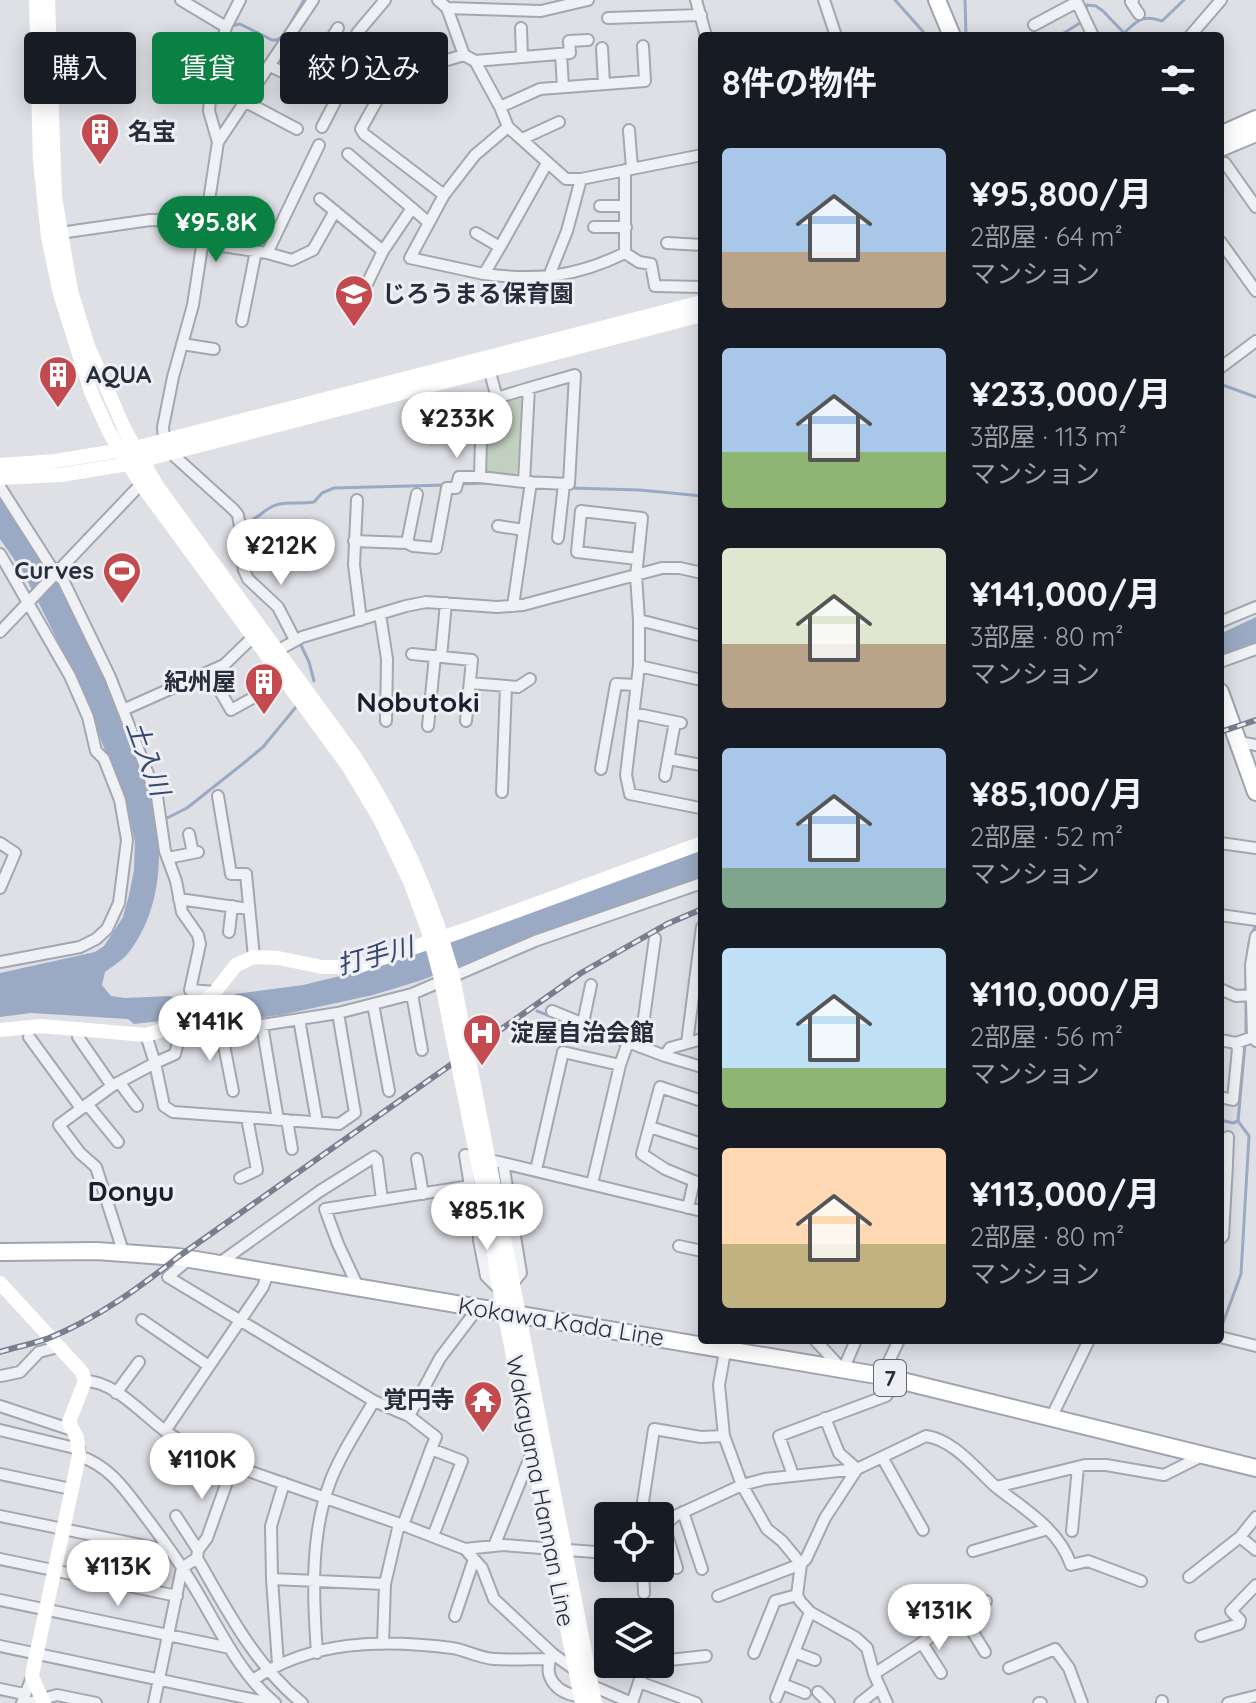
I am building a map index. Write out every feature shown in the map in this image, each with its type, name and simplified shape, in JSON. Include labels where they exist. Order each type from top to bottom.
[{"type":"main road","name":"Wakayama Hannan Line","points":[[36,0],[40,161],[48,237],[60,294],[91,392],[131,456],[157,486],[272,654],[355,757],[381,798],[420,877],[433,928]]},
{"type":"main road","name":"Wakayama Hannan Line","points":[[48,0],[51,160],[71,291],[88,346],[141,484],[253,637],[272,654],[285,680],[348,766],[381,821],[452,972],[482,1184],[512,1313],[587,1697]]},
{"type":"main road","points":[[937,0],[950,32]]},
{"type":"main road","points":[[1224,133],[1256,119]]},
{"type":"main road","points":[[1224,146],[1256,133]]},
{"type":"main road","points":[[0,478],[61,475],[663,318],[698,304]]},
{"type":"main road","points":[[663,318],[698,315]]},
{"type":"main road","points":[[0,465],[131,456]]},
{"type":"main road","points":[[1224,703],[1256,792]]},
{"type":"main road","points":[[0,1030],[41,1026],[146,1035],[179,1026],[215,992],[236,965],[254,957],[331,968],[356,967],[698,844]]},
{"type":"main road","name":"Kokawa Kada Line","points":[[0,1252],[121,1252],[189,1259],[359,1289],[698,1341]]},
{"type":"main road","points":[[0,1283],[82,1372],[85,1381],[69,1422],[79,1452],[44,1610],[32,1677],[32,1700]]},
{"type":"main road","name":"Wakayama Hannan Line","points":[[512,1313],[533,1451],[558,1547],[576,1671],[587,1697]]},
{"type":"main road","name":"Kokawa Kada Line","points":[[726,1345],[899,1379],[1256,1468]]},
{"type":"street","points":[[240,0],[226,29],[210,99],[209,111],[218,142],[193,305],[163,427],[168,447],[238,515],[245,532],[244,570],[248,579],[278,607],[298,639]]},
{"type":"street","points":[[264,75],[313,0]]},
{"type":"street","points":[[358,32],[385,0]]},
{"type":"street","points":[[438,0],[447,8],[464,55],[475,61],[508,127],[566,179],[581,179],[698,156]]},
{"type":"street","points":[[447,8],[522,5],[541,11],[565,2],[588,0]]},
{"type":"street","points":[[696,0],[705,32]]},
{"type":"street","points":[[824,0],[835,32]]},
{"type":"street","points":[[1193,32],[1221,0]]},
{"type":"street","points":[[186,1],[226,29]]},
{"type":"street","points":[[1034,25],[1076,1],[1091,32]]},
{"type":"street","points":[[1131,1],[1139,14]]},
{"type":"street","points":[[608,18],[701,15]]},
{"type":"street","points":[[335,32],[338,28]]},
{"type":"street","points":[[521,28],[522,57]]},
{"type":"street","points":[[475,61],[570,53],[569,41],[588,40]]},
{"type":"street","points":[[500,107],[540,89],[645,81],[643,46]]},
{"type":"street","points":[[602,48],[604,84]]},
{"type":"street","points":[[561,54],[563,87]]},
{"type":"street","points":[[444,195],[361,129],[390,77],[464,55]]},
{"type":"street","points":[[270,66],[280,71]]},
{"type":"street","points":[[218,142],[245,104]]},
{"type":"street","points":[[250,104],[297,129]]},
{"type":"street","points":[[322,127],[334,104]]},
{"type":"street","points":[[522,139],[559,122]]},
{"type":"street","points":[[508,127],[475,155],[444,195],[427,221],[410,258],[523,279],[582,271],[625,253]]},
{"type":"street","points":[[625,253],[629,130]]},
{"type":"street","points":[[242,321],[262,252],[319,145]]},
{"type":"street","points":[[348,154],[427,221]]},
{"type":"street","points":[[484,274],[547,163]]},
{"type":"street","points":[[1224,163],[1256,207]]},
{"type":"street","points":[[551,271],[567,231],[581,179]]},
{"type":"street","points":[[320,199],[383,251]]},
{"type":"street","points":[[600,206],[625,206]]},
{"type":"street","points":[[363,292],[383,251],[412,208]]},
{"type":"street","points":[[203,243],[292,260],[313,250],[335,211]]},
{"type":"street","points":[[60,233],[150,220],[206,221]]},
{"type":"street","points":[[594,227],[626,227]]},
{"type":"street","points":[[476,233],[500,247]]},
{"type":"street","points":[[667,243],[698,245]]},
{"type":"street","points":[[1224,247],[1256,291]]},
{"type":"street","points":[[625,253],[639,262],[651,264],[655,286],[698,287]]},
{"type":"street","points":[[1224,365],[1256,341]]},
{"type":"street","points":[[182,344],[214,349]]},
{"type":"street","points":[[488,363],[497,398]]},
{"type":"street","points":[[354,541],[407,543],[436,548],[447,488],[456,488],[459,477],[564,487],[569,484],[575,375],[482,403],[480,477]]},
{"type":"street","points":[[513,606],[529,484],[529,388]]},
{"type":"street","points":[[0,632],[4,620],[29,599],[141,484]]},
{"type":"street","points":[[0,487],[55,573],[63,580],[110,677],[157,797],[168,858],[185,920],[198,935],[200,944],[190,990],[215,992]]},
{"type":"street","points":[[558,538],[564,487]]},
{"type":"street","points":[[407,543],[417,494]]},
{"type":"street","points":[[357,500],[354,565],[361,620]]},
{"type":"street","points":[[637,559],[577,552],[581,511],[642,518],[636,576],[639,666],[626,775],[630,794],[698,808]]},
{"type":"street","points":[[498,526],[524,530]]},
{"type":"street","points":[[245,532],[294,528]]},
{"type":"street","points":[[0,554],[29,599],[70,676],[88,717],[96,751],[104,759],[120,800],[127,840],[119,903],[107,929],[80,947],[0,962]]},
{"type":"street","points":[[272,654],[298,639],[426,602],[513,606],[662,568],[698,572]]},
{"type":"street","points":[[428,726],[446,603]]},
{"type":"street","points":[[1224,620],[1256,607]]},
{"type":"street","points":[[380,614],[387,659],[386,721]]},
{"type":"street","points":[[639,620],[698,635]]},
{"type":"street","points":[[123,710],[224,665],[253,637]]},
{"type":"street","points":[[1224,661],[1256,649]]},
{"type":"street","points":[[412,654],[472,660],[466,721]]},
{"type":"street","points":[[639,666],[697,679]]},
{"type":"street","points":[[209,672],[231,710],[285,680]]},
{"type":"street","points":[[470,683],[518,687],[530,679]]},
{"type":"street","points":[[601,769],[616,684],[637,685]]},
{"type":"street","points":[[502,792],[506,686]]},
{"type":"street","points":[[633,713],[678,723],[665,776]]},
{"type":"street","points":[[1239,742],[1256,745]]},
{"type":"street","points":[[669,759],[698,764]]},
{"type":"street","points":[[218,796],[231,874],[246,874],[254,957]]},
{"type":"street","points":[[168,858],[195,852],[189,834]]},
{"type":"street","points":[[0,843],[15,853],[0,888]]},
{"type":"street","points":[[1224,844],[1256,848]]},
{"type":"street","points":[[121,1252],[96,1167],[80,1153],[59,1125],[115,1084],[175,1054],[179,1026],[221,1030],[262,1025],[338,1013],[412,994],[535,941],[698,884]]},
{"type":"street","points":[[179,899],[249,909]]},
{"type":"street","points":[[229,932],[232,906]]},
{"type":"street","points":[[1224,916],[1254,920]]},
{"type":"street","points":[[1224,1098],[1233,1100],[1238,1049],[1247,1040],[1248,995],[1256,936]]},
{"type":"street","points":[[640,1047],[655,938]]},
{"type":"street","points":[[687,1043],[698,958]]},
{"type":"street","points":[[583,1023],[591,985]]},
{"type":"street","points":[[412,994],[422,1050]]},
{"type":"street","points":[[1224,994],[1248,995]]},
{"type":"street","points":[[373,1004],[389,1091]]},
{"type":"street","points":[[552,1011],[640,1047],[698,1066]]},
{"type":"street","points":[[146,1035],[164,1106],[173,1112],[339,1124],[355,1113],[338,1013]]},
{"type":"street","points":[[299,1019],[317,1122]]},
{"type":"street","points":[[262,1025],[292,1149]]},
{"type":"street","points":[[221,1030],[233,1091]]},
{"type":"street","points":[[29,1037],[84,1106],[118,1142]]},
{"type":"street","points":[[78,1037],[115,1084],[137,1106]]},
{"type":"street","points":[[665,1056],[670,1048],[698,1040]]},
{"type":"street","points":[[1224,1040],[1247,1040]]},
{"type":"street","points":[[592,1184],[628,1042]]},
{"type":"street","points":[[536,1170],[563,1052],[620,1065]]},
{"type":"street","points":[[688,1208],[698,1182],[665,1169],[642,1154],[660,1087],[698,1100]]},
{"type":"street","points":[[240,1178],[257,1170],[247,1118]]},
{"type":"street","points":[[650,1127],[698,1143]]},
{"type":"street","points":[[1224,1158],[1228,1137]]},
{"type":"street","points":[[503,1163],[521,1273],[506,1288],[486,1276],[479,1240],[478,1206],[482,1184],[465,1155],[503,1163],[536,1170],[698,1210]]},
{"type":"street","points":[[218,1264],[320,1191],[374,1157],[377,1160],[382,1200]]},
{"type":"street","points":[[417,1159],[423,1194]]},
{"type":"street","points":[[359,1289],[325,1209],[482,1184]]},
{"type":"street","points":[[679,1246],[698,1250]]},
{"type":"street","points":[[189,1259],[168,1277],[374,1401],[409,1416],[436,1437],[401,1524],[385,1584],[383,1644]]},
{"type":"street","points":[[165,1431],[263,1287],[268,1273]]},
{"type":"street","points":[[409,1416],[440,1358],[478,1308]]},
{"type":"street","points":[[142,1320],[209,1366]]},
{"type":"street","points":[[1224,1338],[1256,1346]]},
{"type":"street","points":[[819,1344],[843,1370],[854,1344]]},
{"type":"street","points":[[882,1376],[897,1344]]},
{"type":"street","points":[[1052,1416],[1087,1344]]},
{"type":"street","points":[[726,1345],[719,1385],[724,1436],[742,1485],[767,1529],[801,1564]]},
{"type":"street","points":[[1,1376],[20,1372],[39,1352],[58,1347]]},
{"type":"street","points":[[116,1393],[139,1362]]},
{"type":"street","points":[[793,1475],[779,1436],[886,1396],[899,1379]]},
{"type":"street","points":[[85,1381],[97,1381],[165,1431],[211,1458],[465,1549],[482,1568],[494,1599],[552,1656],[576,1671]]},
{"type":"street","points":[[317,1653],[314,1579],[317,1538],[329,1483],[374,1401]]},
{"type":"street","points":[[0,1406],[72,1430]]},
{"type":"street","points":[[825,1418],[839,1453],[857,1469]]},
{"type":"street","points":[[643,1502],[654,1429],[701,1437],[724,1436]]},
{"type":"street","points":[[0,1430],[79,1452],[119,1482],[182,1568],[230,1648],[272,1700]]},
{"type":"street","points":[[674,1518],[742,1485],[793,1475],[857,1469],[926,1436],[949,1445],[1048,1529],[1066,1551],[1071,1565],[1088,1561],[1141,1581]]},
{"type":"street","points":[[431,1449],[462,1461],[433,1536]]},
{"type":"street","points":[[494,1546],[533,1451]]},
{"type":"street","points":[[996,1487],[1078,1467],[1106,1465],[1164,1475],[1204,1455]]},
{"type":"street","points":[[882,1457],[923,1530]]},
{"type":"street","points":[[154,1703],[182,1568],[198,1554],[207,1538],[233,1465]]},
{"type":"street","points":[[1072,1531],[1078,1467]]},
{"type":"street","points":[[857,1469],[825,1518],[801,1564],[797,1595],[810,1612],[855,1637],[867,1648],[887,1703]]},
{"type":"street","points":[[0,1474],[71,1489]]},
{"type":"street","points":[[278,1664],[271,1526],[284,1483]]},
{"type":"street","points":[[683,1512],[702,1569]]},
{"type":"street","points":[[0,1516],[170,1551]]},
{"type":"street","points":[[176,1516],[247,1643],[267,1670],[302,1703]]},
{"type":"street","points":[[1189,1577],[1240,1537],[1256,1517]]},
{"type":"street","points":[[973,1551],[1048,1529]]},
{"type":"street","points":[[1240,1537],[1256,1550]]},
{"type":"street","points":[[465,1549],[558,1547],[594,1551]]},
{"type":"street","points":[[0,1559],[177,1596]]},
{"type":"street","points":[[455,1616],[474,1559]]},
{"type":"street","points":[[674,1560],[677,1568]]},
{"type":"street","points":[[718,1596],[801,1564]]},
{"type":"street","points":[[272,1579],[385,1584]]},
{"type":"street","points":[[644,1582],[644,1593]]},
{"type":"street","points":[[1201,1636],[1239,1624],[1240,1620],[1231,1611],[1256,1585]]},
{"type":"street","points":[[754,1653],[775,1601],[797,1595]]},
{"type":"street","points":[[0,1600],[230,1648]]},
{"type":"street","points":[[874,1674],[986,1601]]},
{"type":"street","points":[[776,1698],[810,1612]]},
{"type":"street","points":[[963,1616],[985,1652]]},
{"type":"street","points":[[253,1680],[278,1664],[357,1643],[453,1648],[490,1659],[552,1656]]},
{"type":"street","points":[[922,1643],[941,1673]]},
{"type":"street","points":[[0,1646],[260,1701],[272,1700]]},
{"type":"street","points":[[1009,1668],[1055,1649],[1069,1668],[1082,1703]]},
{"type":"street","points":[[794,1652],[815,1660]]},
{"type":"street","points":[[552,1656],[548,1668],[552,1683],[561,1692],[632,1703],[640,1678]]},
{"type":"street","points":[[674,1659],[706,1656]]},
{"type":"street","points":[[639,1682],[696,1703]]},
{"type":"street","points":[[782,1684],[805,1693]]},
{"type":"street","points":[[860,1703],[879,1688]]},
{"type":"street","points":[[0,1689],[32,1700],[57,1695],[96,1703]]},
{"type":"street","points":[[818,1692],[829,1703]]},
{"type":"street","points":[[1228,1703],[1256,1696]]},
{"type":"green space","points":[[516,397],[522,399],[520,469],[514,475],[488,472],[484,468],[487,408],[490,404]]},
{"type":"water","points":[[0,496],[44,559],[105,674],[153,800],[159,839],[154,898],[140,935],[129,952],[105,972],[102,985],[111,996],[170,996],[186,1002],[226,1003],[235,994],[303,985],[369,969],[698,851],[698,877],[419,981],[373,995],[281,1015],[232,1021],[170,1020],[134,1024],[128,1019],[31,1013],[0,1017],[0,973],[95,952],[104,946],[123,917],[134,870],[135,842],[128,809],[77,679],[23,572],[0,539]]},
{"type":"water","points":[[1256,617],[1256,644],[1224,656],[1224,632]]},
{"type":"waterway","points":[[288,28],[304,0]]},
{"type":"waterway","points":[[895,0],[923,32]]},
{"type":"waterway","points":[[965,0],[966,32]]},
{"type":"waterway","points":[[1125,32],[1141,20],[1150,18],[1162,21],[1184,0]]},
{"type":"waterway","points":[[1087,14],[1086,5],[1096,6],[1123,32]]},
{"type":"waterway","points":[[1065,32],[1080,23]]},
{"type":"waterway","points":[[231,26],[240,24],[272,40],[280,38]]},
{"type":"waterway","points":[[1224,385],[1256,397]]},
{"type":"waterway","points":[[458,484],[487,483]]},
{"type":"waterway","points":[[247,528],[251,521],[274,506],[314,502],[322,493],[334,488],[447,485]]},
{"type":"waterway","points":[[570,488],[698,496]]},
{"type":"waterway","points":[[299,641],[314,681]]},
{"type":"waterway","points":[[163,820],[187,808],[263,747],[296,707]]},
{"type":"waterway","points":[[1247,958],[1256,924]]},
{"type":"waterway","points":[[1224,1320],[1241,1274],[1249,1136],[1238,1121],[1246,1033],[1246,966]]},
{"type":"waterway","points":[[537,1011],[563,1021]]},
{"type":"waterway","points":[[1224,1121],[1238,1121]]},
{"type":"railway","points":[[1224,731],[1256,720]]},
{"type":"railway","points":[[0,1352],[49,1338],[84,1322],[116,1302],[581,973],[667,924],[698,911]]},
{"type":"place","name":"名宝","points":[[100,166]]},
{"type":"place","name":"じろうまる保育園","points":[[354,328]]},
{"type":"place","name":"AQUA","points":[[58,409]]},
{"type":"place","name":"Curves","points":[[122,605]]},
{"type":"place","name":"紀州屋","points":[[264,716]]},
{"type":"place","name":"淀屋自治会館","points":[[482,1067]]},
{"type":"place","name":"覚円寺","points":[[483,1434]]},
{"type":"district","name":"Nobutoki","points":[[418,702]]},
{"type":"district","name":"Donyu","points":[[131,1191]]},
{"type":"water label","name":"土入川","points":[[148,758]]},
{"type":"water label","name":"打手川","points":[[375,956]]}]
